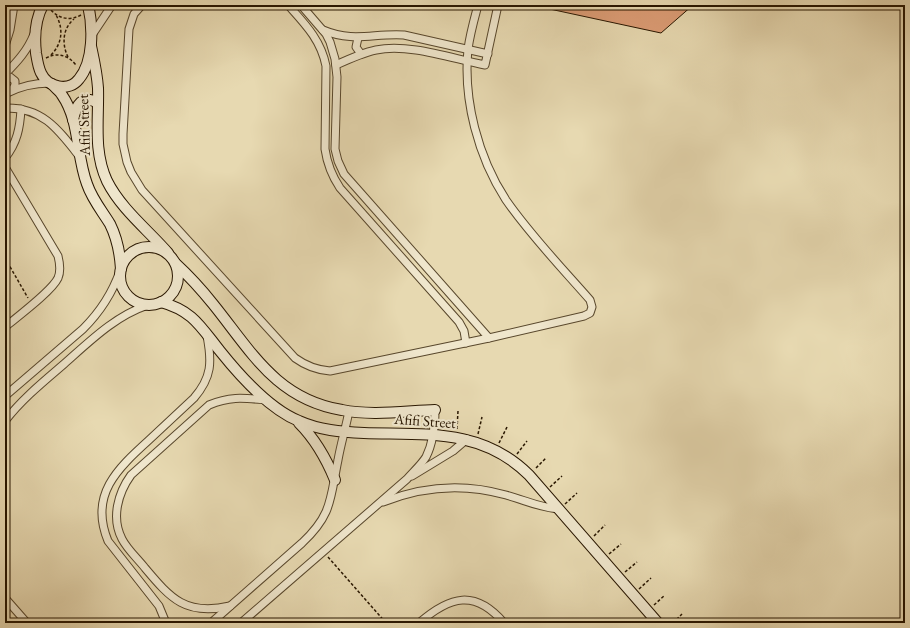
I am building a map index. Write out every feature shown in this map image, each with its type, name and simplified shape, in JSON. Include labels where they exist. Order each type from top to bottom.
[{"type":"street","points":[[5,46],[10,30],[14,5]]},
{"type":"street","points":[[38,64],[35,43],[36,30],[38,18],[44,5]]},
{"type":"street","points":[[5,94],[25,85],[39,83],[58,86],[70,85],[81,78],[78,72],[89,57],[92,40],[92,24],[88,5]]},
{"type":"street","points":[[92,40],[112,5]]},
{"type":"street","points":[[142,5],[134,14],[129,29],[122,134],[125,153],[131,172],[142,190],[295,358],[315,369],[330,371],[489,338],[584,316],[590,313],[592,306],[590,300],[514,211],[505,198],[491,172],[475,129],[469,95],[467,62],[470,34],[478,5]]},
{"type":"street","points":[[288,5],[314,35],[325,59],[325,149],[330,169],[340,188],[456,318],[464,331],[466,342]]},
{"type":"street","points":[[301,5],[323,30],[333,51],[336,65],[335,149],[340,167],[349,181],[489,338]]},
{"type":"street","points":[[336,65],[361,54],[386,48],[405,48],[485,65],[498,5]]},
{"type":"street","points":[[5,74],[23,54],[31,42],[36,30]]},
{"type":"street","points":[[323,30],[341,36],[358,38],[383,35],[404,35],[488,54]]},
{"type":"street","points":[[358,38],[356,47],[361,54]]},
{"type":"street","name":"Afifi Street","points":[[92,40],[97,73],[98,153],[102,169],[107,181],[122,203],[168,253]]},
{"type":"street","name":"Afifi Street","points":[[38,64],[41,73],[62,94],[73,120],[79,156],[87,186],[114,234],[118,245],[120,270]]},
{"type":"street","points":[[5,79],[10,77],[15,81],[16,85],[12,90]]},
{"type":"street","points":[[73,120],[77,106],[81,102],[93,100],[98,103]]},
{"type":"street","points":[[5,108],[21,109],[37,114],[52,123],[79,156]]},
{"type":"street","points":[[5,158],[18,138],[21,123],[21,109]]},
{"type":"street","points":[[5,167],[58,256],[60,263],[59,276],[56,282],[5,327]]},
{"type":"street","points":[[340,188],[349,181]]},
{"type":"street","points":[[5,396],[93,320],[109,297],[126,257],[137,249],[150,246],[168,253],[176,264],[178,276],[175,289],[171,294],[161,302],[148,305],[126,314],[106,328],[24,400],[5,421]]},
{"type":"street","name":"Afifi Street","points":[[176,264],[199,287],[262,367],[279,382],[298,395],[319,405],[349,411],[435,410]]},
{"type":"street","points":[[120,270],[120,278],[124,292],[135,301],[148,305]]},
{"type":"street","name":"Afifi Street","points":[[161,302],[172,305],[187,314],[200,325],[234,368],[266,400],[280,411],[297,420],[320,428],[345,432],[432,436],[467,440],[495,450],[512,460],[529,475],[560,509],[658,623]]},
{"type":"street","points":[[464,331],[476,323]]},
{"type":"street","points":[[166,623],[159,606],[108,541],[104,531],[102,509],[107,488],[119,468],[202,389],[208,377],[210,365],[210,352],[207,334]]},
{"type":"street","points":[[230,606],[205,610],[187,605],[170,596],[161,588],[122,540],[117,522],[118,503],[125,484],[131,475],[209,405],[220,400],[232,398],[266,400]]},
{"type":"street","points":[[407,479],[426,457],[432,436],[435,410]]},
{"type":"street","points":[[211,623],[314,532],[322,520],[329,507],[349,411]]},
{"type":"street","points":[[297,420],[315,441],[329,465],[335,480]]},
{"type":"street","points":[[242,623],[407,479],[453,451],[467,440]]},
{"type":"street","points":[[377,504],[408,493],[428,489],[454,487],[481,489],[507,495],[537,506],[560,509]]},
{"type":"street","points":[[5,598],[27,623]]},
{"type":"street","points":[[419,623],[440,606],[450,602],[463,600],[480,603],[493,611],[504,623]]},
{"type":"street","points":[[5,619],[8,623]]},
{"type":"path","points":[[44,5],[56,15],[65,18],[75,18]]},
{"type":"path","points":[[51,56],[59,42],[61,29],[56,15]]},
{"type":"path","points":[[68,57],[64,44],[66,30],[71,21],[75,18],[82,15],[83,20]]},
{"type":"path","points":[[61,29],[66,30]]},
{"type":"path","points":[[59,42],[64,44]]},
{"type":"path","points":[[38,64],[43,59],[60,55],[68,57],[76,64],[78,72]]},
{"type":"path","points":[[76,64],[78,72]]},
{"type":"path","points":[[5,258],[32,304]]},
{"type":"path","points":[[458,411],[467,440]]},
{"type":"path","points":[[467,440],[482,417]]},
{"type":"path","points":[[495,450],[507,428]]},
{"type":"path","points":[[512,460],[527,441]]},
{"type":"path","points":[[529,475],[546,458]]},
{"type":"path","points":[[544,492],[562,476]]},
{"type":"path","points":[[560,509],[577,493]]},
{"type":"path","points":[[588,542],[605,526]]},
{"type":"path","points":[[603,559],[621,544]]},
{"type":"path","points":[[323,551],[386,623]]},
{"type":"path","points":[[618,577],[637,562]]},
{"type":"path","points":[[633,594],[651,578]]},
{"type":"path","points":[[648,611],[666,595]]},
{"type":"path","points":[[673,623],[682,614]]},
{"type":"building","points":[[545,5],[693,5],[661,33],[545,8]]}]
